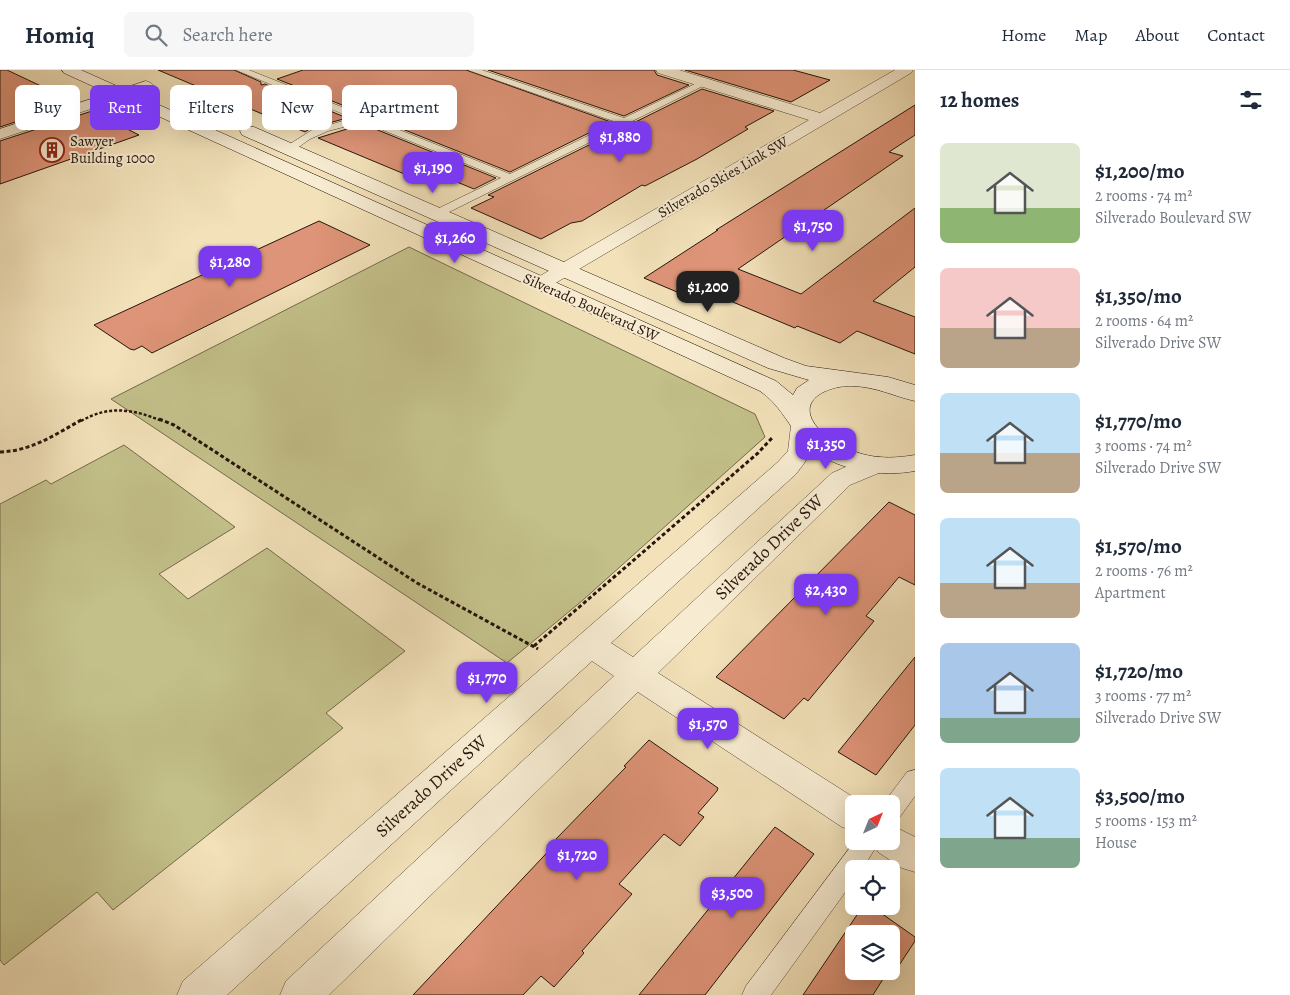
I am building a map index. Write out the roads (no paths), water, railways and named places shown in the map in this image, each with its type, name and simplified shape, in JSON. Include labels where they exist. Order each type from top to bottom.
[{"type":"street","name":"Silverado Boulevard SW","points":[[69,70],[121,85]]},
{"type":"street","points":[[662,70],[822,118]]},
{"type":"street","name":"Silverado Skies Link SW","points":[[540,284],[906,70]]},
{"type":"street","points":[[0,134],[90,99]]},
{"type":"street","name":"Silverado Boulevard SW","points":[[160,105],[264,159],[768,386],[778,393],[792,425],[832,450],[853,459],[903,465]]},
{"type":"street","name":"Silverado Boulevard SW","points":[[245,130],[776,363],[803,372],[846,378]]},
{"type":"street","points":[[264,159],[289,149]]},
{"type":"street","points":[[846,378],[888,383],[915,394]]},
{"type":"street","name":"Silverado Drive SW","points":[[197,995],[787,468],[800,452],[792,425],[803,396],[813,387],[828,381],[846,378]]},
{"type":"street","name":"Silverado Drive SW","points":[[300,995],[841,479],[903,465]]},
{"type":"street","points":[[589,644],[845,810]]},
{"type":"street","points":[[900,847],[915,856]]},
{"type":"lane","points":[[241,70],[342,110]]},
{"type":"lane","points":[[473,70],[625,122]]},
{"type":"lane","points":[[437,214],[704,83]]},
{"type":"lane","points":[[289,149],[313,145],[350,130]]},
{"type":"lane","points":[[393,130],[511,178]]},
{"type":"lane","points":[[900,799],[915,779]]},
{"type":"lane","points":[[755,995],[862,850]]},
{"type":"place","name":"Sawyer Building 1000","points":[[52,150]]}]
